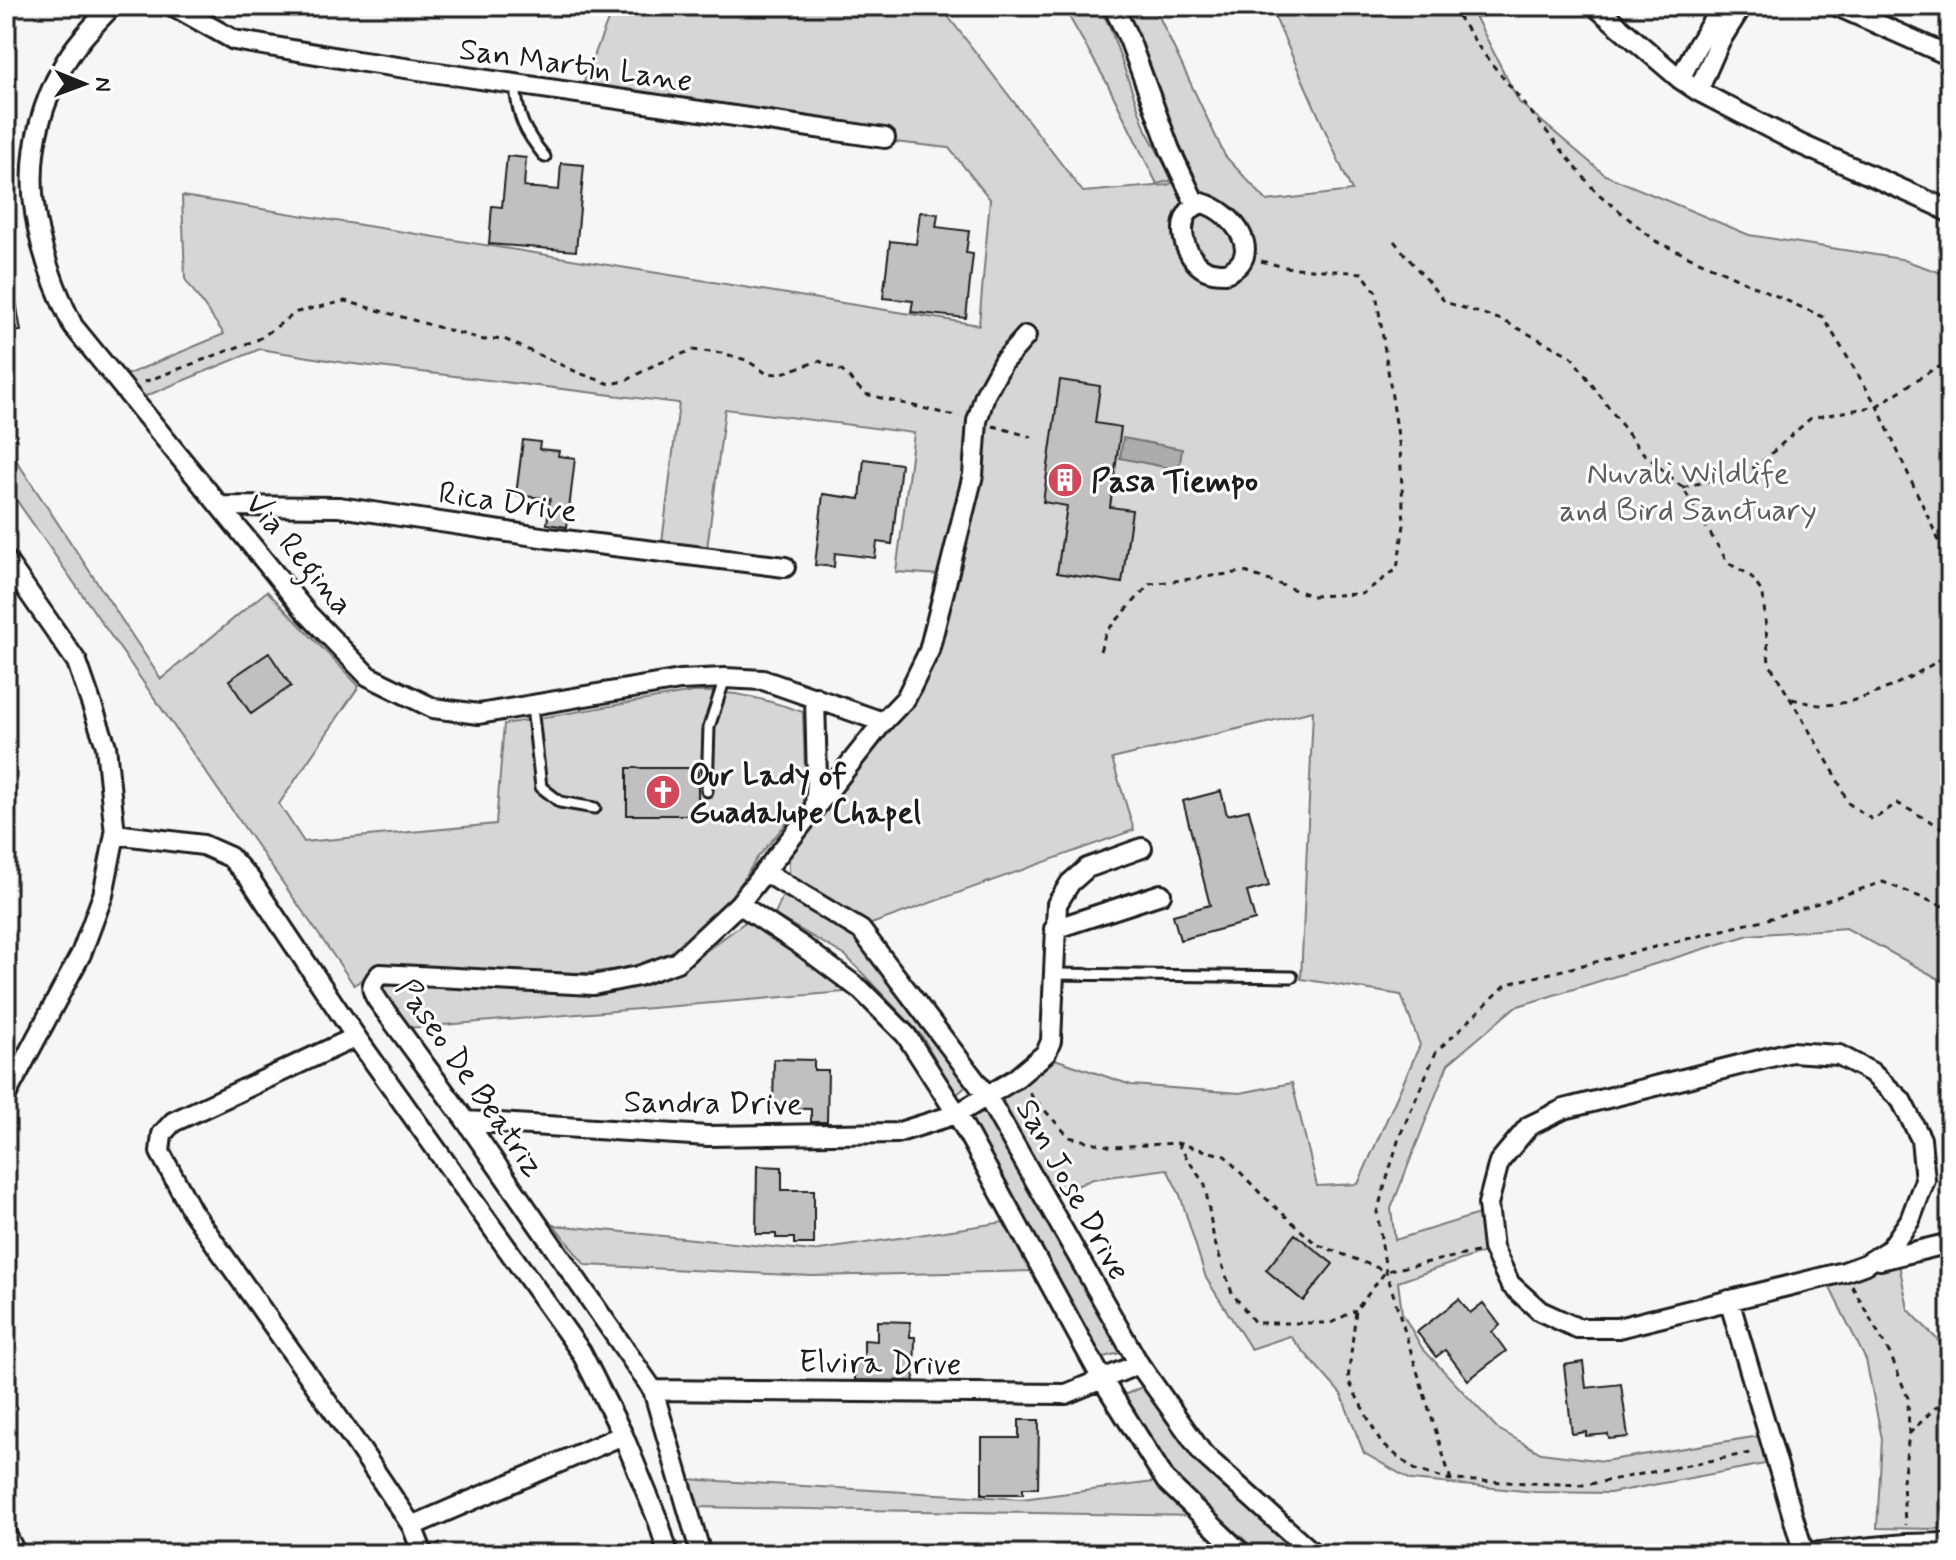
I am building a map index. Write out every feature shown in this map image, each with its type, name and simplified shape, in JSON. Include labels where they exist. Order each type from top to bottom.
[{"type":"street","name":"Via Regina","points":[[112,6],[77,45],[62,68],[51,91],[35,148],[32,206],[48,274],[73,326],[306,612],[368,676],[433,708],[479,714],[680,680],[763,680],[883,722]]},
{"type":"street","name":"San Martin Lane","points":[[173,6],[234,40],[515,85],[885,138]]},
{"type":"street","points":[[1113,6],[1129,39],[1170,150],[1196,205]]},
{"type":"street","points":[[1595,6],[1698,91],[1800,144],[1950,213]]},
{"type":"street","points":[[1680,79],[1722,6]]},
{"type":"street","points":[[1698,91],[1720,41],[1742,6]]},
{"type":"street","points":[[1837,6],[1950,56]]},
{"type":"street","points":[[1196,205],[1213,206],[1232,219],[1242,240],[1242,257],[1234,269],[1226,273],[1206,270],[1190,255],[1183,234],[1187,214],[1196,205]]},
{"type":"street","points":[[739,904],[815,805],[906,698],[929,651],[973,475],[977,421],[985,395],[1003,362],[1026,336]]},
{"type":"street","name":"Rica Drive","points":[[221,506],[339,507],[548,538],[785,567]]},
{"type":"street","points":[[6,560],[77,662],[106,746],[115,834],[103,895],[81,954],[6,1095]]},
{"type":"street","points":[[815,697],[815,805]]},
{"type":"street","points":[[115,834],[203,845],[230,857],[250,879],[356,1037],[581,1352],[623,1435],[659,1523],[668,1554]]},
{"type":"street","name":"Sandra Drive","points":[[466,1121],[693,1136],[740,1136],[896,1133],[957,1114],[1015,1079],[1046,1053],[1051,1041],[1057,904],[1070,883],[1087,868],[1142,848]]},
{"type":"street","name":"San Jose Drive","points":[[765,872],[861,930],[987,1096],[1139,1364],[1203,1454],[1314,1554]]},
{"type":"street","points":[[1054,929],[1161,894]]},
{"type":"street","name":"San Jose Drive","points":[[739,904],[861,990],[906,1035],[957,1114],[1102,1379],[1172,1488],[1242,1554]]},
{"type":"street","name":"Paseo De Beatriz","points":[[701,1554],[653,1390],[371,990],[372,983],[380,974],[593,985],[638,976],[677,962],[739,904]]},
{"type":"street","points":[[356,1037],[173,1122],[162,1134],[160,1152],[192,1211],[412,1526],[423,1554]]},
{"type":"street","points":[[1866,1264],[1890,1249],[1910,1220],[1925,1180],[1921,1139],[1901,1100],[1871,1072],[1839,1055],[1791,1052],[1564,1109],[1529,1126],[1499,1162],[1488,1204],[1493,1248],[1510,1284],[1540,1311],[1577,1328],[1618,1328],[1950,1243]]},
{"type":"street","points":[[1729,1300],[1803,1554],[1950,1543]]},
{"type":"street","name":"Elvira Drive","points":[[653,1390],[1066,1394],[1139,1364]]},
{"type":"street","points":[[412,1526],[623,1435]]},
{"type":"street","points":[[6,1534],[16,1554]]},
{"type":"lane","points":[[515,85],[517,112],[524,129],[545,157]]},
{"type":"lane","points":[[707,791],[709,727],[725,678]]},
{"type":"lane","points":[[532,707],[541,787],[560,802],[595,808]]},
{"type":"lane","points":[[1053,974],[1292,977]]},
{"type":"path","points":[[1451,6],[1483,53],[1595,191],[1657,242],[1823,317],[1877,406],[1950,565]]},
{"type":"path","points":[[1394,241],[1445,302],[1502,320],[1571,356],[1640,450],[1683,488],[1728,563],[1750,575],[1763,594],[1769,663],[1835,774],[1848,803],[1873,820],[1897,803],[1950,832]]},
{"type":"path","points":[[1100,651],[1106,632],[1150,584],[1245,572],[1312,596],[1362,594],[1397,569],[1404,525],[1400,449],[1376,292],[1362,273],[1284,267],[1242,257]]},
{"type":"path","points":[[125,389],[259,339],[297,312],[345,301],[484,340],[504,339],[610,384],[626,381],[650,367],[692,350],[722,353],[746,360],[766,373],[779,374],[819,361],[842,371],[865,394],[1032,437]]},
{"type":"path","points":[[1683,488],[1756,467],[1811,418],[1877,406],[1935,368],[1950,365]]},
{"type":"path","points":[[1792,699],[1822,705],[1853,699],[1914,677],[1950,653]]},
{"type":"path","points":[[764,784],[817,781]]},
{"type":"path","points":[[1451,1480],[1386,1271],[1377,1212],[1399,1138],[1436,1052],[1507,984],[1775,917],[1883,882],[1950,909]]},
{"type":"path","points":[[1015,1079],[1069,1137],[1113,1147],[1177,1143],[1225,1156],[1316,1244],[1386,1271],[1493,1248]]},
{"type":"path","points":[[1177,1143],[1205,1185],[1214,1240],[1232,1293],[1255,1323],[1331,1323],[1356,1310],[1386,1271]]},
{"type":"path","points":[[1844,1272],[1890,1354],[1908,1398],[1909,1434],[1903,1481],[1906,1544]]},
{"type":"path","points":[[1356,1310],[1348,1380],[1381,1443],[1415,1470],[1451,1480],[1585,1485],[1772,1449]]},
{"type":"path","points":[[1909,1434],[1935,1408],[1950,1401]]},
{"type":"green space","name":"Nuvali Wildlife and Bird Sanctuary","points":[[627,6],[940,6],[1083,192],[1167,185],[1194,174],[1156,96],[1124,6],[1154,6],[1225,156],[1267,201],[1352,191],[1270,6],[1470,6],[1519,102],[1605,175],[1749,235],[1901,259],[1950,276],[1950,985],[1846,928],[1749,935],[1515,1007],[1448,1064],[1391,1209],[1395,1240],[1482,1213],[1490,1250],[1398,1282],[1402,1313],[1422,1348],[1498,1429],[1541,1453],[1604,1461],[1760,1436],[1765,1464],[1610,1493],[1535,1492],[1411,1480],[1364,1453],[1341,1394],[1290,1336],[1251,1349],[1206,1278],[1180,1195],[1167,1169],[1093,1179],[1053,1196],[1001,1106],[1010,1086],[1043,1055],[1131,1085],[1240,1093],[1292,1083],[1317,1186],[1358,1184],[1420,1045],[1401,995],[1301,979],[1313,711],[1112,759],[1134,830],[863,927],[789,881],[789,856],[913,699],[955,576],[896,572],[914,433],[725,409],[707,549],[662,543],[679,403],[346,363],[260,349],[141,398],[124,376],[224,334],[185,279],[182,196],[979,325],[990,199],[949,148],[895,142],[895,132],[583,85],[611,12]]},
{"type":"green space","points":[[1063,6],[1098,6],[1109,25],[1146,130],[1173,180],[1157,184],[1107,83]]},
{"type":"green space","points":[[6,445],[161,679],[267,591],[359,686],[279,804],[304,842],[496,824],[504,724],[693,692],[749,696],[803,712],[806,800],[757,858],[734,895],[674,951],[634,967],[587,973],[378,970],[354,985],[6,485]]},
{"type":"green space","points":[[783,895],[856,939],[932,1030],[969,1084],[956,1095],[922,1036],[846,956],[775,915]]},
{"type":"green space","points":[[748,920],[795,948],[845,992],[407,1028],[389,1010],[380,985],[387,979],[587,991],[679,971]]},
{"type":"green space","points":[[985,1111],[1124,1352],[1099,1358],[969,1119]]},
{"type":"green space","points":[[1004,1222],[1034,1271],[812,1276],[585,1265],[554,1225],[813,1251]]},
{"type":"green space","points":[[1898,1259],[1908,1309],[1950,1353],[1950,1460],[1940,1529],[1877,1528],[1882,1439],[1866,1360],[1823,1274]]},
{"type":"green space","points":[[1144,1386],[1198,1462],[1288,1546],[1283,1554],[1261,1554],[1180,1484],[1124,1395]]},
{"type":"green space","points":[[685,1479],[1022,1499],[1161,1481],[1196,1516],[695,1507]]},
{"type":"shaded area","points":[[1123,438],[1182,449],[1179,470],[1120,458]]},
{"type":"building","points":[[507,156],[526,158],[524,187],[559,190],[561,163],[584,165],[576,251],[489,244],[492,206],[502,207]]},
{"type":"building","points":[[920,212],[938,214],[936,227],[969,231],[966,253],[973,254],[966,318],[911,312],[913,301],[883,298],[890,241],[916,244]]},
{"type":"building","points":[[6,290],[14,290],[21,331],[6,333]]},
{"type":"building","name":"Pasa Tiempo","points":[[1060,380],[1100,386],[1095,423],[1121,427],[1110,507],[1132,510],[1122,583],[1057,573],[1067,506],[1043,502]]},
{"type":"building","points":[[523,440],[540,442],[539,449],[559,451],[558,456],[575,458],[567,527],[547,524],[550,499],[516,495]]},
{"type":"building","points":[[864,459],[901,464],[892,544],[877,542],[875,558],[835,553],[834,567],[815,565],[823,494],[860,499]]},
{"type":"building","points":[[269,653],[291,686],[251,714],[229,680]]},
{"type":"building","name":"Our Lady of Guadalupe Chapel","points":[[627,768],[698,768],[698,815],[627,815]]},
{"type":"building","points":[[1221,791],[1227,815],[1249,810],[1269,886],[1247,892],[1255,920],[1180,940],[1173,915],[1210,905],[1183,801]]},
{"type":"building","points":[[774,1059],[814,1060],[814,1070],[828,1070],[827,1122],[811,1122],[811,1109],[773,1108]]},
{"type":"building","points":[[757,1166],[782,1167],[782,1190],[814,1190],[814,1244],[794,1244],[794,1238],[776,1238],[776,1234],[756,1234]]},
{"type":"building","points":[[1295,1234],[1333,1264],[1303,1301],[1266,1270]]},
{"type":"building","points":[[1459,1299],[1470,1313],[1483,1303],[1500,1325],[1492,1332],[1506,1351],[1468,1380],[1445,1350],[1436,1357],[1417,1332]]},
{"type":"building","points":[[877,1321],[910,1322],[910,1337],[915,1337],[914,1381],[855,1380],[855,1360],[864,1361],[864,1340],[877,1341]]},
{"type":"building","points":[[1583,1362],[1586,1388],[1621,1384],[1628,1437],[1609,1439],[1608,1434],[1572,1434],[1564,1365]]},
{"type":"building","points":[[1019,1420],[1039,1420],[1038,1488],[1023,1488],[1023,1494],[982,1494],[982,1438],[1019,1438]]},
{"type":"place","name":"Pasa Tiempo","points":[[1065,480]]},
{"type":"place","name":"Our Lady of Guadalupe Chapel","points":[[663,792]]}]
